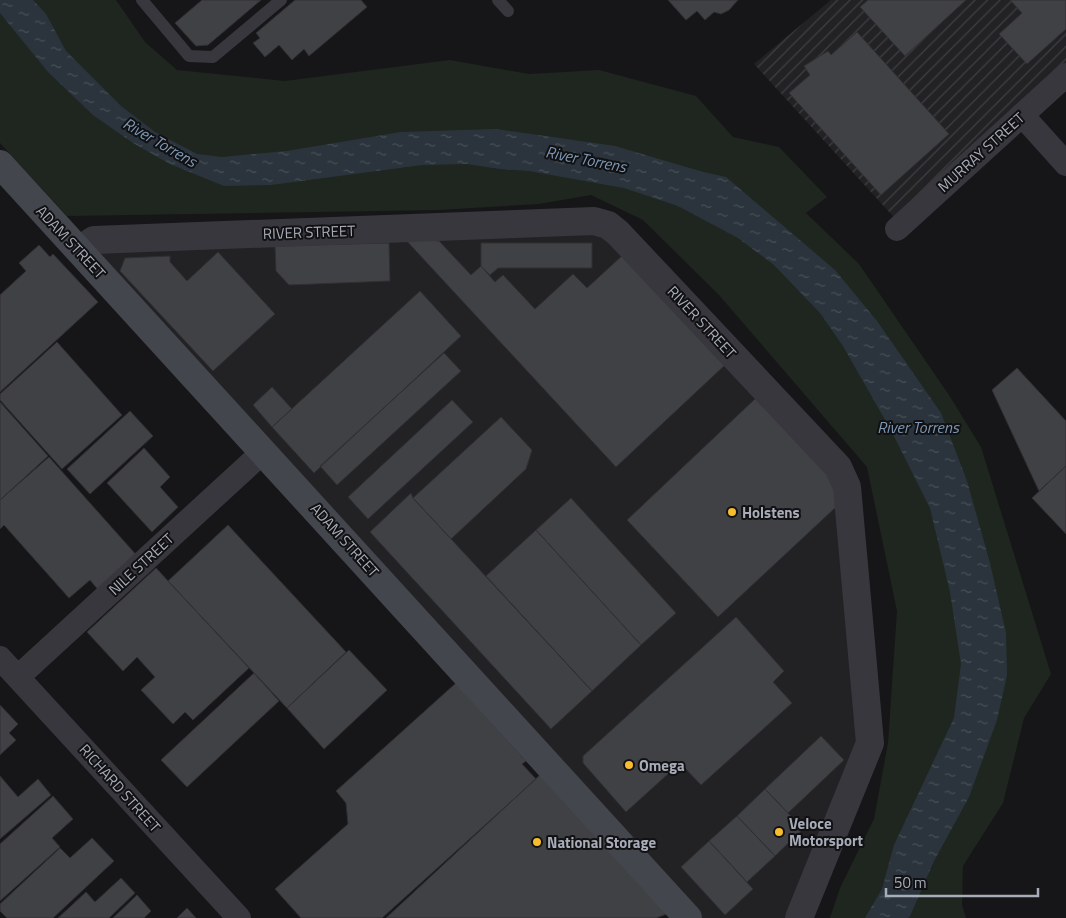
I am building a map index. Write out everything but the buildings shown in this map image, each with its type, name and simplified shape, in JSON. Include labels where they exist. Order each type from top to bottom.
[{"type":"main road","name":"ADAM STREET","points":[[0,164],[264,451],[688,918]]},
{"type":"street","name":"MURRAY STREET","points":[[897,229],[1066,74]]},
{"type":"street","points":[[1022,115],[1066,164]]},
{"type":"street","name":"RIVER STREET","points":[[80,250],[94,240],[594,221],[608,225],[618,233],[838,467],[847,487],[870,743],[798,918]]},
{"type":"street","name":"NILE STREET","points":[[18,677],[264,451]]},
{"type":"street","name":"RICHARD STREET","points":[[0,658],[239,918]]},
{"type":"lane","points":[[142,0],[189,56],[213,57],[282,0]]},
{"type":"lane","points":[[498,0],[508,11]]},
{"type":"shaded area","points":[[0,0],[116,0],[145,42],[177,70],[285,81],[450,60],[529,74],[599,70],[696,96],[733,137],[779,147],[827,197],[806,213],[859,264],[949,395],[981,447],[1051,674],[1024,718],[1003,803],[963,866],[962,905],[966,918],[830,918],[840,888],[874,819],[888,743],[897,611],[867,467],[719,295],[643,220],[591,195],[539,204],[439,210],[67,216],[0,143]]},
{"type":"shaded area","points":[[831,0],[1066,0],[1066,75],[901,225],[754,64]]},
{"type":"shaded area","points":[[594,221],[838,467],[870,743],[799,918],[689,918],[80,250]]},
{"type":"water","name":"River Torrens","points":[[0,0],[33,0],[46,14],[66,51],[121,106],[155,132],[197,154],[222,157],[287,151],[401,132],[496,129],[615,146],[726,177],[835,270],[877,321],[941,413],[967,481],[990,563],[1006,633],[1007,675],[997,720],[969,797],[934,861],[908,918],[865,918],[882,889],[894,845],[954,718],[961,664],[950,592],[930,508],[892,432],[843,346],[820,313],[774,265],[738,238],[678,206],[624,188],[529,171],[467,164],[422,165],[271,185],[224,186],[170,164],[133,143],[93,115],[48,72],[0,13]]},
{"type":"place","name":"Holstens","points":[[732,512]]},
{"type":"place","name":"Omega","points":[[629,765]]},
{"type":"place","name":"Veloce Motorsport","points":[[779,832]]},
{"type":"place","name":"National Storage","points":[[537,842]]}]
